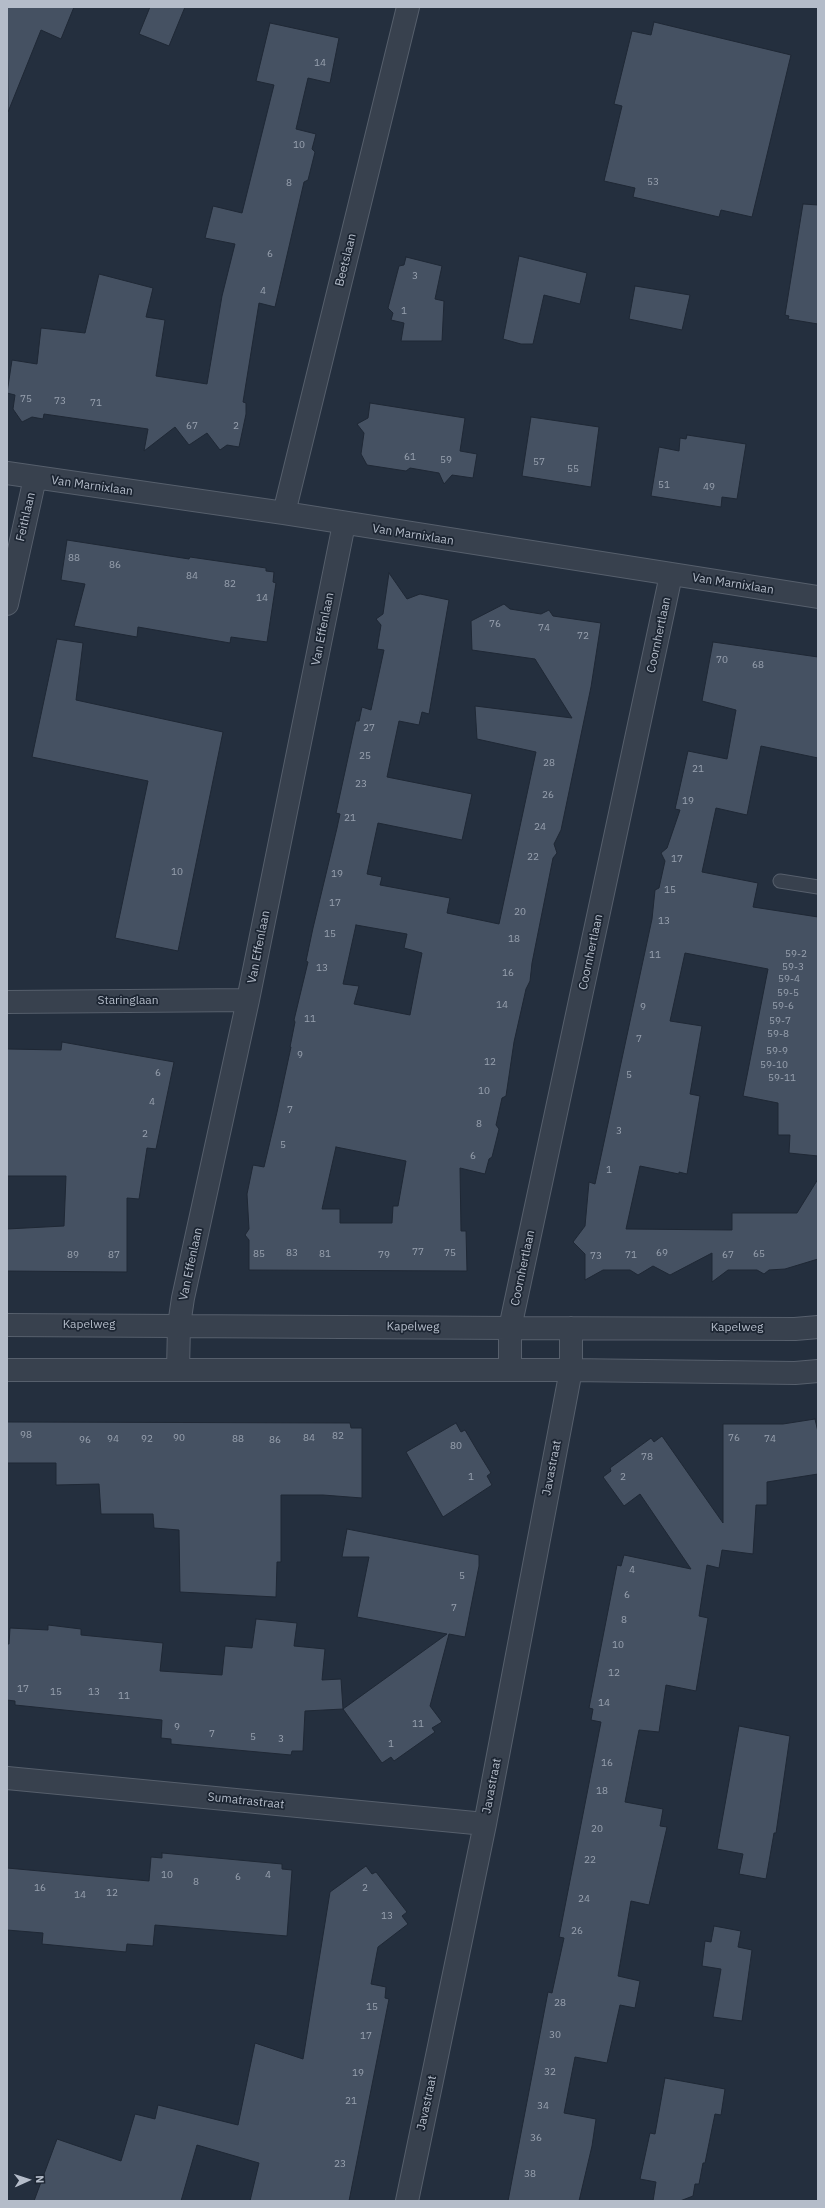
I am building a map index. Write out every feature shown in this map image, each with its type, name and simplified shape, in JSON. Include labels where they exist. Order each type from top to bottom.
[{"type":"street","name":"Beetslaan","points":[[284,513],[408,7]]},
{"type":"street","name":"Van Marnixlaan","points":[[7,473],[284,513],[344,524],[818,597]]},
{"type":"street","name":"Feithlaan","points":[[7,604],[35,478]]},
{"type":"street","name":"Van Effenlaan","points":[[178,1370],[179,1325],[183,1298],[248,1000],[344,524]]},
{"type":"street","name":"Coornhertlaan","points":[[510,1370],[510,1328],[671,575]]},
{"type":"street","name":"Staringlaan","points":[[7,1002],[248,1000]]},
{"type":"street","name":"Kapelweg","points":[[7,1326],[179,1325],[510,1328],[818,1327]]},
{"type":"street","name":"Javastraat","points":[[407,2201],[485,1824],[571,1370],[571,1328]]},
{"type":"street","points":[[7,1370],[571,1370],[795,1373],[818,1371]]},
{"type":"street","name":"Sumatrastraat","points":[[7,1778],[485,1824]]},
{"type":"lane","points":[[780,881],[818,886]]},
{"type":"building","points":[[7,7],[74,7],[61,39],[41,30],[8,112]]},
{"type":"building","points":[[150,7],[185,7],[169,46],[139,34]]},
{"type":"building","points":[[654,22],[791,55],[752,217],[721,210],[719,217],[633,197],[635,188],[604,181],[622,106],[614,104],[632,31],[651,35]]},
{"type":"building","points":[[270,23],[339,38],[330,83],[308,78],[296,129],[316,134],[312,149],[315,152],[308,180],[304,182],[275,307],[259,303],[243,402],[246,403],[246,414],[239,447],[227,445],[220,450],[207,433],[189,445],[175,427],[144,451],[148,429],[44,414],[43,419],[32,417],[22,422],[13,409],[15,395],[7,393],[12,360],[37,364],[41,328],[85,333],[99,274],[153,288],[146,317],[165,320],[156,376],[207,384],[222,296],[235,244],[205,238],[213,206],[242,213],[274,85],[256,81]]},
{"type":"building","points":[[803,204],[818,205],[818,324],[788,319],[789,316],[785,315]]},
{"type":"building","points":[[519,256],[587,273],[580,304],[544,295],[533,344],[521,344],[503,339]]},
{"type":"building","points":[[406,257],[442,266],[435,299],[444,301],[442,341],[401,341],[404,323],[391,320],[393,313],[388,308],[399,266],[404,265]]},
{"type":"building","points":[[635,286],[690,295],[682,330],[629,319]]},
{"type":"building","points":[[370,403],[465,418],[460,451],[477,454],[473,478],[452,475],[444,484],[439,473],[410,468],[406,471],[367,465],[361,454],[364,433],[357,424],[368,418]]},
{"type":"building","points":[[531,417],[599,427],[591,487],[522,476]]},
{"type":"building","points":[[687,435],[746,444],[737,499],[722,497],[721,507],[651,496],[659,447],[679,451],[680,438],[686,439]]},
{"type":"building","points":[[67,540],[189,559],[190,557],[266,568],[266,571],[274,572],[273,582],[276,583],[267,642],[231,637],[230,643],[138,627],[137,637],[74,626],[85,584],[61,580]]},
{"type":"building","points":[[389,573],[407,599],[420,594],[449,600],[429,714],[422,712],[419,725],[399,721],[387,777],[472,794],[462,840],[378,823],[367,874],[382,877],[380,885],[450,898],[447,913],[499,924],[536,752],[477,739],[475,706],[572,718],[535,659],[472,650],[471,621],[504,604],[510,609],[541,614],[549,610],[553,616],[601,623],[591,687],[561,830],[554,844],[557,853],[553,858],[532,963],[530,981],[526,989],[514,1042],[506,1096],[502,1098],[496,1125],[499,1129],[492,1157],[489,1159],[485,1174],[460,1168],[461,1231],[466,1231],[467,1271],[249,1270],[249,1240],[245,1235],[249,1229],[247,1194],[253,1165],[264,1167],[277,1112],[291,1047],[295,1022],[294,1020],[308,962],[306,961],[340,814],[336,813],[356,721],[359,721],[362,707],[371,710],[384,650],[377,649],[381,625],[376,619],[383,614]],"holes":[[[356,925],[407,934],[404,948],[422,953],[410,1015],[354,1004],[359,986],[343,984]],[[336,1147],[406,1161],[398,1206],[393,1206],[392,1223],[340,1223],[340,1209],[322,1209]]]},
{"type":"building","points":[[57,639],[83,643],[76,700],[223,732],[178,951],[115,938],[148,781],[32,757]]},
{"type":"building","points":[[713,642],[818,657],[818,758],[761,746],[747,815],[716,808],[702,872],[758,883],[753,907],[818,917],[818,1156],[789,1153],[790,1135],[778,1135],[778,1103],[743,1096],[768,969],[685,953],[670,1021],[702,1026],[690,1094],[700,1096],[687,1174],[679,1172],[679,1174],[640,1166],[626,1229],[732,1230],[732,1213],[797,1213],[818,1179],[818,1259],[785,1269],[769,1270],[764,1274],[757,1270],[728,1270],[712,1282],[712,1253],[670,1275],[653,1266],[638,1275],[630,1270],[603,1270],[585,1280],[585,1254],[573,1242],[585,1226],[589,1182],[595,1184],[652,919],[655,890],[659,888],[665,861],[661,853],[667,848],[680,810],[675,809],[688,751],[727,759],[736,710],[702,701]]},
{"type":"building","points":[[62,1042],[174,1062],[156,1149],[147,1148],[139,1199],[127,1198],[127,1272],[7,1271],[7,1229],[64,1226],[66,1176],[7,1176],[7,1049],[61,1050]]},
{"type":"building","points":[[815,1419],[818,1432],[818,1474],[767,1482],[767,1505],[756,1505],[753,1554],[722,1550],[719,1568],[707,1565],[699,1616],[708,1618],[696,1691],[666,1685],[659,1732],[639,1730],[625,1802],[663,1809],[660,1826],[667,1827],[649,1905],[631,1901],[618,1976],[640,1981],[635,2008],[620,2005],[607,2063],[575,2057],[564,2113],[596,2119],[592,2146],[579,2201],[508,2201],[548,1992],[552,1993],[564,1938],[559,1937],[601,1722],[591,1720],[593,1709],[589,1708],[617,1565],[621,1566],[624,1555],[691,1569],[640,1494],[624,1506],[603,1477],[611,1471],[610,1468],[651,1438],[654,1442],[662,1436],[723,1523],[723,1424],[783,1424]]},
{"type":"building","points":[[7,1422],[350,1423],[351,1428],[362,1428],[362,1498],[323,1495],[281,1495],[281,1562],[277,1562],[276,1597],[180,1592],[179,1530],[154,1528],[153,1514],[101,1514],[99,1484],[56,1485],[56,1463],[7,1463]]},
{"type":"building","points":[[456,1423],[461,1432],[465,1430],[491,1473],[487,1476],[492,1485],[443,1517],[406,1452]]},
{"type":"building","points":[[347,1529],[479,1555],[479,1566],[465,1637],[449,1634],[430,1706],[442,1722],[432,1728],[435,1732],[394,1761],[391,1757],[382,1763],[343,1709],[447,1634],[357,1617],[369,1557],[342,1557]]},
{"type":"building","points":[[256,1619],[297,1623],[294,1646],[325,1649],[322,1680],[341,1679],[343,1709],[305,1711],[303,1751],[292,1751],[291,1755],[171,1744],[171,1739],[161,1738],[162,1720],[15,1705],[15,1701],[7,1700],[7,1644],[9,1644],[10,1628],[48,1630],[48,1625],[81,1629],[81,1635],[163,1643],[160,1671],[222,1675],[225,1646],[252,1648]]},
{"type":"building","points":[[739,1726],[790,1736],[776,1833],[774,1833],[766,1879],[739,1874],[743,1854],[717,1849]]},
{"type":"building","points":[[162,1853],[282,1864],[282,1869],[292,1870],[287,1936],[155,1925],[153,1946],[127,1944],[126,1952],[42,1944],[43,1933],[7,1930],[7,1868],[149,1881],[151,1857],[162,1858]]},
{"type":"building","points":[[366,1866],[372,1874],[376,1872],[407,1912],[402,1916],[408,1924],[378,1947],[371,1984],[386,1987],[385,1998],[389,1999],[349,2201],[250,2201],[259,2163],[197,2145],[181,2201],[34,2201],[57,2139],[121,2161],[135,2114],[155,2119],[158,2105],[238,2125],[255,2043],[303,2059],[330,1892]]},
{"type":"building","points":[[714,1926],[741,1931],[738,1947],[752,1950],[742,2021],[713,2017],[721,1969],[702,1966],[705,1941],[711,1942]]},
{"type":"building","points":[[665,2078],[725,2089],[721,2115],[715,2114],[699,2184],[695,2184],[693,2196],[680,2201],[653,2201],[656,2182],[640,2179],[650,2133],[655,2134]]}]
